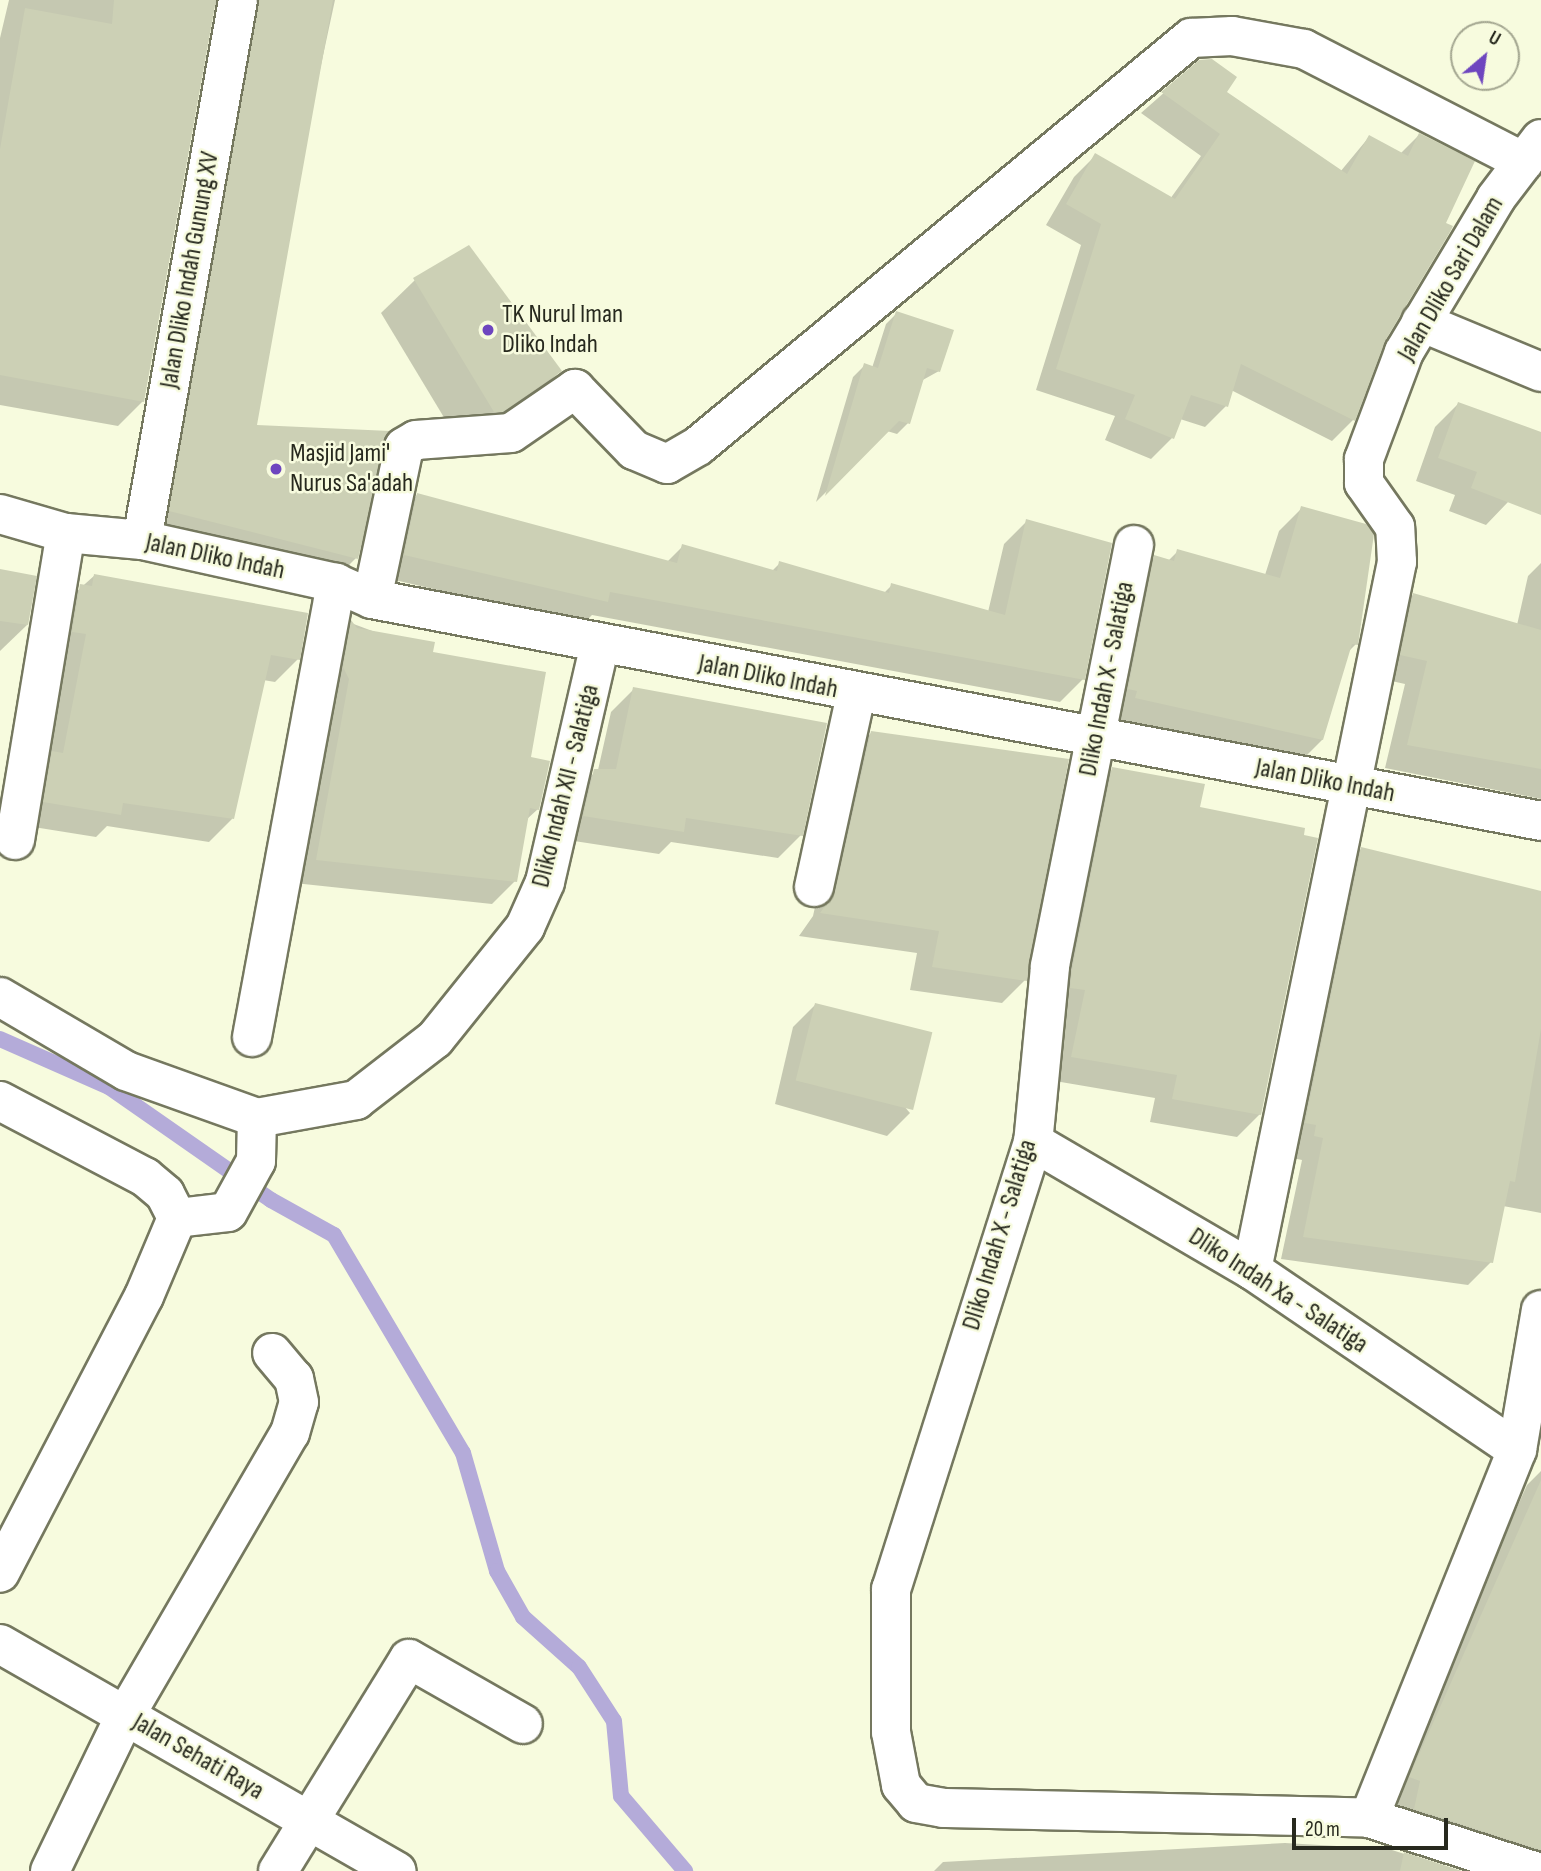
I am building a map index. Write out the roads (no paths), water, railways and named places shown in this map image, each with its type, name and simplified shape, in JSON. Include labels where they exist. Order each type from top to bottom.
[{"type":"street","name":"Jalan Dliko Indah Gunung XV","points":[[142,540],[238,0]]},
{"type":"street","points":[[372,599],[404,447],[416,440],[511,433],[575,388],[634,450],[667,464],[698,446],[1191,38],[1232,36],[1304,49],[1532,150]]},
{"type":"street","name":"Jalan Dliko Sari Dalam","points":[[1252,1270],[1398,549],[1395,527],[1364,482],[1364,459],[1421,322],[1532,150]]},
{"type":"street","points":[[1421,322],[1541,372]]},
{"type":"street","name":"Jalan Dliko Indah","points":[[0,514],[66,533],[142,540],[336,583],[372,599],[856,695],[1096,737],[1541,821]]},
{"type":"street","points":[[15,840],[66,533]]},
{"type":"street","name":"Dliko Indah X - Salatiga","points":[[1134,545],[1050,967],[1033,1142],[891,1589],[891,1732],[901,1785],[916,1803],[943,1808],[1369,1818],[1534,1871]]},
{"type":"street","points":[[252,1037],[336,583]]},
{"type":"street","name":"Dliko Indah XII - Salatiga","points":[[0,997],[126,1072],[257,1118],[356,1100],[435,1039],[517,939],[545,882],[600,643]]},
{"type":"street","points":[[814,887],[856,695]]},
{"type":"street","points":[[0,1573],[144,1296],[177,1218],[165,1194],[145,1177],[5,1115]]},
{"type":"street","points":[[177,1218],[228,1212],[256,1161],[257,1118]]},
{"type":"street","name":"Dliko Indah Xa - Salatiga","points":[[1033,1142],[1252,1270],[1517,1450]]},
{"type":"street","points":[[1369,1818],[1517,1450],[1541,1310]]},
{"type":"street","points":[[50,1871],[125,1716],[290,1433],[299,1402],[294,1379],[272,1353]]},
{"type":"street","name":"Jalan Sehati Raya","points":[[0,1644],[397,1871]]},
{"type":"street","points":[[278,1871],[409,1659],[523,1724]]},
{"type":"waterway","points":[[0,1039],[109,1087],[271,1200],[334,1235],[463,1453],[497,1571],[523,1617],[579,1667],[614,1721],[621,1796],[685,1871]]},
{"type":"place","name":"TK Nurul Iman Dliko Indah","points":[[488,330]]},
{"type":"place","name":"Masjid Jami' Nurus Sa'adah","points":[[276,469]]}]
